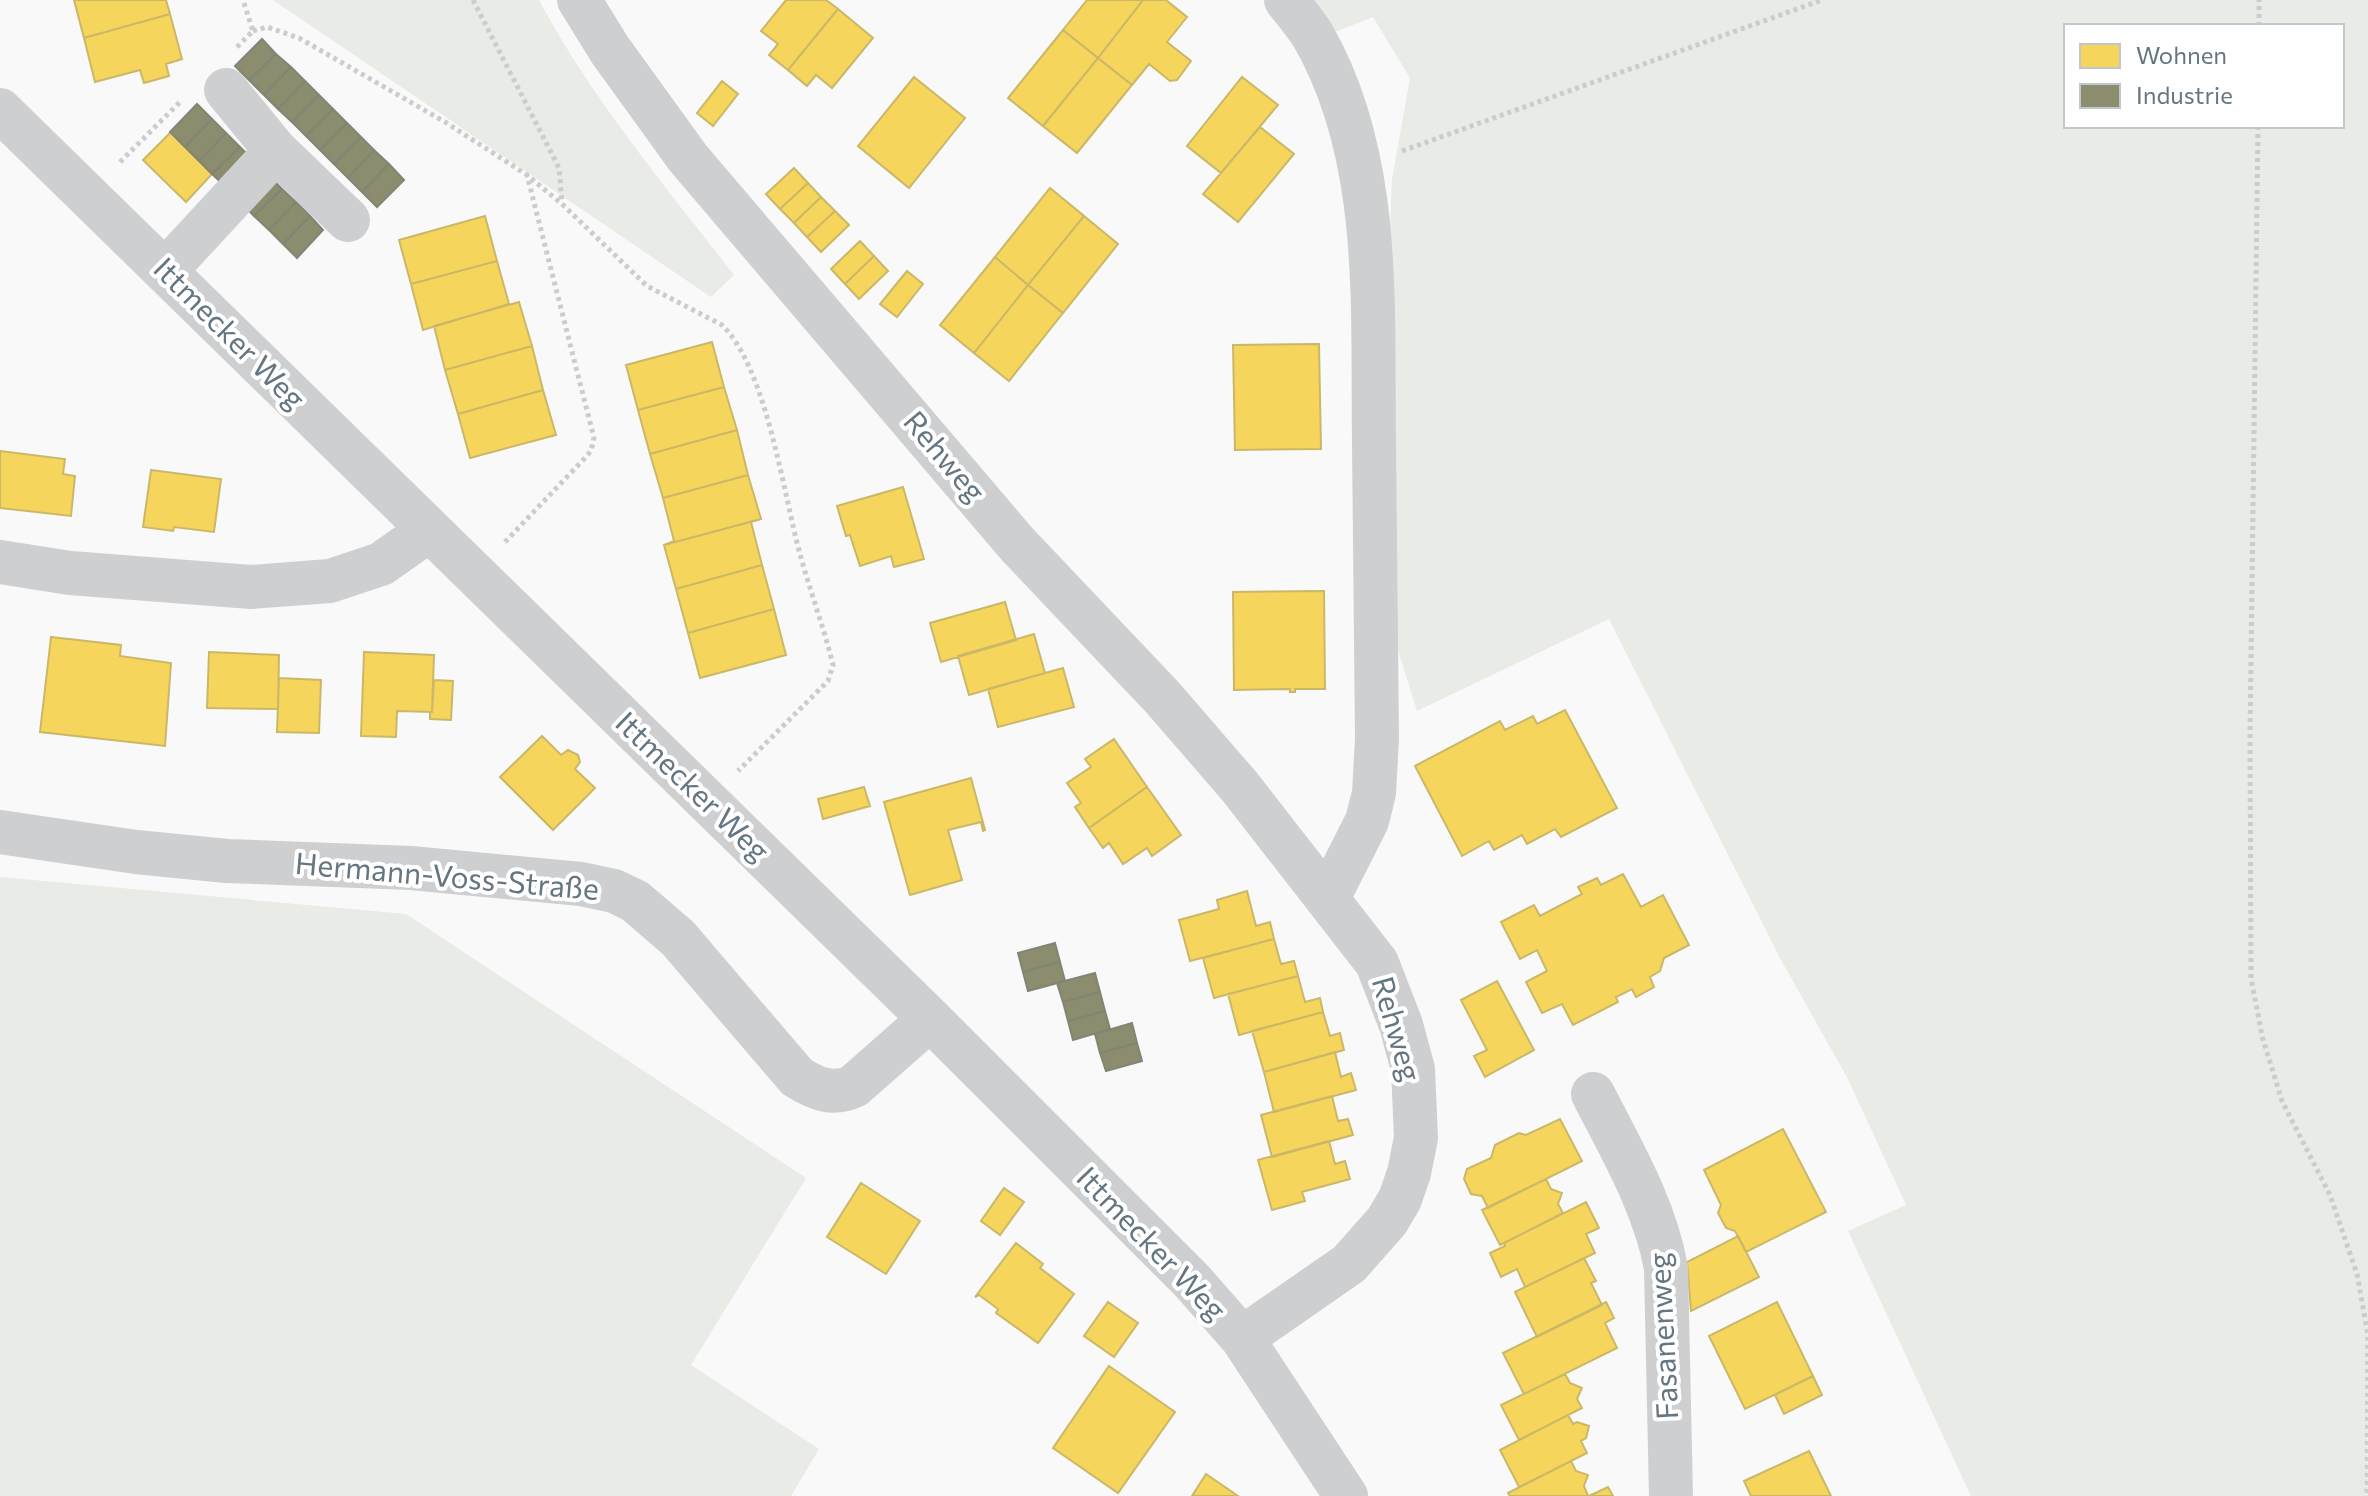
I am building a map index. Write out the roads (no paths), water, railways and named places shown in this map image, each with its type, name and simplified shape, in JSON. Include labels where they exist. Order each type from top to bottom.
[{"type":"street","name":"Rehweg","points":[[579,0],[610,50],[688,158],[1017,544],[1163,698],[1240,787],[1377,963],[1413,1069],[1416,1138],[1400,1199],[1387,1221],[1349,1264],[1242,1338]]},
{"type":"street","points":[[1286,0],[1311,34],[1337,88],[1362,170],[1369,240],[1377,739],[1374,793],[1367,821],[1328,898]]},
{"type":"street","points":[[226,90],[276,151],[348,220]]},
{"type":"street","name":"Ittmecker Weg","points":[[0,110],[930,1019],[1192,1281],[1242,1338],[1346,1496]]},
{"type":"street","points":[[165,271],[276,151]]},
{"type":"street","points":[[0,562],[70,573],[251,587],[330,581],[381,564],[428,531]]},
{"type":"street","name":"Hermann-Voss-Straße","points":[[0,832],[227,861],[411,868],[581,884],[614,891],[635,901],[678,938],[797,1077],[815,1088],[828,1091],[843,1092],[854,1086],[930,1019]]},
{"type":"street","name":"Fasanenweg","points":[[1593,1094],[1646,1201],[1666,1268],[1671,1496]]}]
